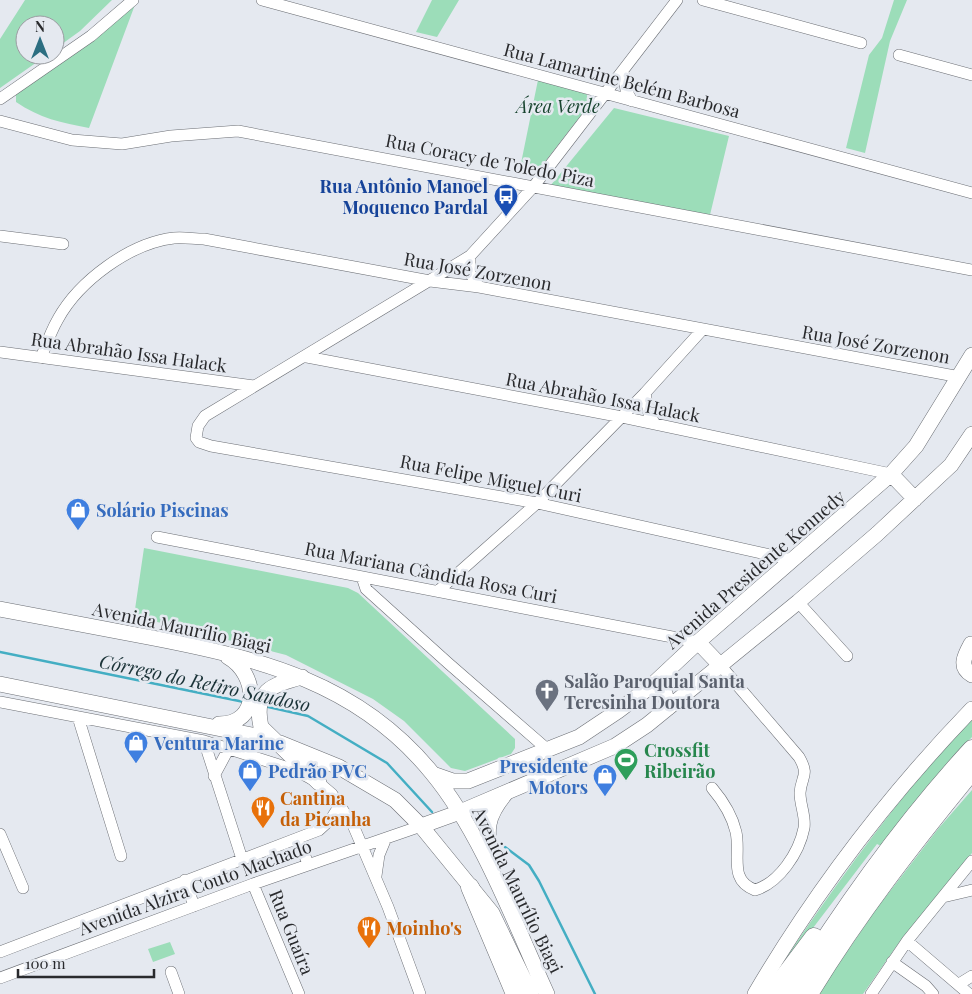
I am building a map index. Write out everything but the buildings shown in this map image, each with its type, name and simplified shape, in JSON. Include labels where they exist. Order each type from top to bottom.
[{"type":"highway","points":[[809,994],[901,846],[972,749]]},
{"type":"highway","points":[[790,994],[844,910],[972,771]]},
{"type":"highway","points":[[771,994],[856,883],[972,785]]},
{"type":"highway","points":[[470,887],[515,994]]},
{"type":"main road","name":"Avenida Presidente Kennedy","points":[[433,774],[453,782],[468,782],[579,736],[618,712],[651,686],[698,642],[891,474],[916,446],[971,361]]},
{"type":"main road","points":[[460,812],[615,746],[668,708],[798,602],[915,499],[951,465],[972,434]]},
{"type":"main road","points":[[891,474],[915,499]]},
{"type":"main road","name":"Avenida Maurílio Biagi","points":[[0,609],[219,651],[267,664],[346,699],[380,721],[406,744],[433,774],[460,812],[493,876],[548,994]]},
{"type":"main road","points":[[698,642],[720,666]]},
{"type":"main road","points":[[971,644],[963,662],[965,669],[972,675]]},
{"type":"main road","points":[[219,651],[243,667],[250,687],[252,715],[261,727],[280,743],[319,783]]},
{"type":"main road","points":[[202,724],[230,724],[252,715],[267,689],[276,684],[302,678]]},
{"type":"main road","name":"Avenida Maurílio Biagi","points":[[0,684],[202,724],[280,743],[339,767],[362,780],[395,800],[421,826],[492,913],[531,994]]},
{"type":"main road","points":[[651,686],[665,693],[668,708]]},
{"type":"main road","points":[[756,994],[793,934],[883,812],[923,762],[972,708]]},
{"type":"main road","points":[[493,876],[488,826],[494,808],[506,793]]},
{"type":"main road","name":"Avenida Alzira Couto Machado","points":[[421,826],[460,812]]},
{"type":"street","points":[[0,99],[91,36],[133,0]]},
{"type":"street","name":"Rua Lamartine Belém Barbosa","points":[[262,0],[972,193]]},
{"type":"street","points":[[254,386],[307,357],[470,256],[534,186],[677,0]]},
{"type":"street","points":[[703,0],[861,43]]},
{"type":"street","points":[[899,55],[972,74]]},
{"type":"street","points":[[623,71],[626,90],[632,101]]},
{"type":"street","name":"Rua Coracy de Toledo Piza","points":[[0,121],[72,140],[122,144],[171,136],[238,131],[972,270]]},
{"type":"street","points":[[0,236],[63,244]]},
{"type":"street","name":"Rua José Zorzenon","points":[[41,358],[58,319],[81,287],[111,264],[144,246],[173,238],[204,239],[430,281],[479,287],[960,377]]},
{"type":"street","points":[[470,256],[470,273],[479,287]]},
{"type":"street","points":[[438,591],[537,503],[645,393],[702,330]]},
{"type":"street","name":"Rua Abrahão Issa Halack","points":[[0,352],[254,386]]},
{"type":"street","name":"Rua Abrahão Issa Halack","points":[[307,357],[622,417],[891,474]]},
{"type":"street","name":"Rua Felipe Miguel Curi","points":[[254,386],[205,416],[198,426],[196,433],[199,442],[212,446],[537,503],[792,560]]},
{"type":"street","points":[[645,393],[649,414],[655,424]]},
{"type":"street","name":"Rua Mariana Cândida Rosa Curi","points":[[157,537],[698,642]]},
{"type":"street","points":[[362,577],[366,589],[448,664],[548,750]]},
{"type":"street","points":[[798,602],[847,656]]},
{"type":"street","points":[[712,788],[724,802],[730,814],[736,834],[738,875],[742,883],[755,890],[767,886],[783,870],[798,845],[804,827],[800,792],[805,767],[799,757],[720,666]]},
{"type":"street","points":[[0,702],[204,741],[295,770],[319,783],[340,805],[353,825],[376,877],[420,994]]},
{"type":"street","points":[[78,717],[121,856]]},
{"type":"street","points":[[204,741],[242,859]]},
{"type":"street","points":[[214,776],[229,748]]},
{"type":"street","name":"Avenida Alzira Couto Machado","points":[[0,952],[298,838],[326,825],[340,805]]},
{"type":"street","name":"Avenida Alzira Couto Machado","points":[[1,974],[308,864],[421,826]]},
{"type":"street","points":[[0,834],[23,888]]},
{"type":"street","points":[[298,838],[308,864]]},
{"type":"street","points":[[376,877],[379,855],[386,838]]},
{"type":"street","points":[[871,994],[907,941],[972,861]]},
{"type":"street","points":[[185,880],[194,906]]},
{"type":"street","name":"Rua Guaíra","points":[[253,884],[299,994]]},
{"type":"street","points":[[943,897],[972,890]]},
{"type":"street","points":[[907,941],[969,994]]},
{"type":"street","points":[[892,962],[926,986],[933,994]]},
{"type":"street","points":[[171,972],[179,994]]},
{"type":"street","points":[[958,984],[972,976]]},
{"type":"green space","points":[[25,0],[112,0],[80,31],[65,42],[65,15],[15,15]]},
{"type":"green space","points":[[432,0],[459,0],[437,37],[416,32]]},
{"type":"green space","points":[[894,0],[907,0],[890,41],[865,153],[846,148],[869,55],[882,38]]},
{"type":"green space","points":[[136,2],[89,128],[51,119],[33,112],[16,102],[16,88],[48,65],[65,65],[65,53]]},
{"type":"green space","points":[[15,16],[15,65],[33,65],[0,88],[0,39]]},
{"type":"green space","name":"Área Verde","points":[[539,75],[585,87],[589,105],[532,176],[519,173]]},
{"type":"green space","points":[[614,108],[729,136],[709,219],[546,191]]},
{"type":"green space","points":[[144,548],[348,588],[358,593],[515,739],[515,748],[511,754],[465,771],[451,768],[404,721],[373,699],[286,655],[134,616]]},
{"type":"green space","points":[[972,716],[972,737],[941,771],[881,846],[877,844],[784,966],[782,964],[872,837],[921,775]]},
{"type":"green space","points":[[972,790],[972,853],[898,944],[863,994],[818,994],[877,908],[938,829]]},
{"type":"green space","points":[[170,942],[175,954],[153,962],[148,949]]},
{"type":"waterway","name":"Córrego do Retiro Saudoso","points":[[0,652],[244,702]]},
{"type":"waterway","name":"Córrego do Retiro Saudoso","points":[[264,706],[308,716],[387,763],[432,812]]},
{"type":"waterway","name":"Córrego do Retiro Saudoso","points":[[505,847],[529,865],[539,881],[595,994]]},
{"type":"place","name":"Rua Antônio Manoel Moquenco Pardal","points":[[506,217]]},
{"type":"place","name":"Solário Piscinas","points":[[78,531]]},
{"type":"place","name":"Salão Paroquial Santa Teresinha Doutora","points":[[547,712]]},
{"type":"place","name":"Ventura Marine","points":[[136,764]]},
{"type":"place","name":"Crossfit Ribeirão","points":[[626,781]]},
{"type":"place","name":"Pedrão PVC","points":[[250,792]]},
{"type":"place","name":"Presidente Motors","points":[[605,797]]},
{"type":"place","name":"Cantina da Picanha","points":[[263,829]]},
{"type":"place","name":"Moinho's","points":[[369,949]]}]
